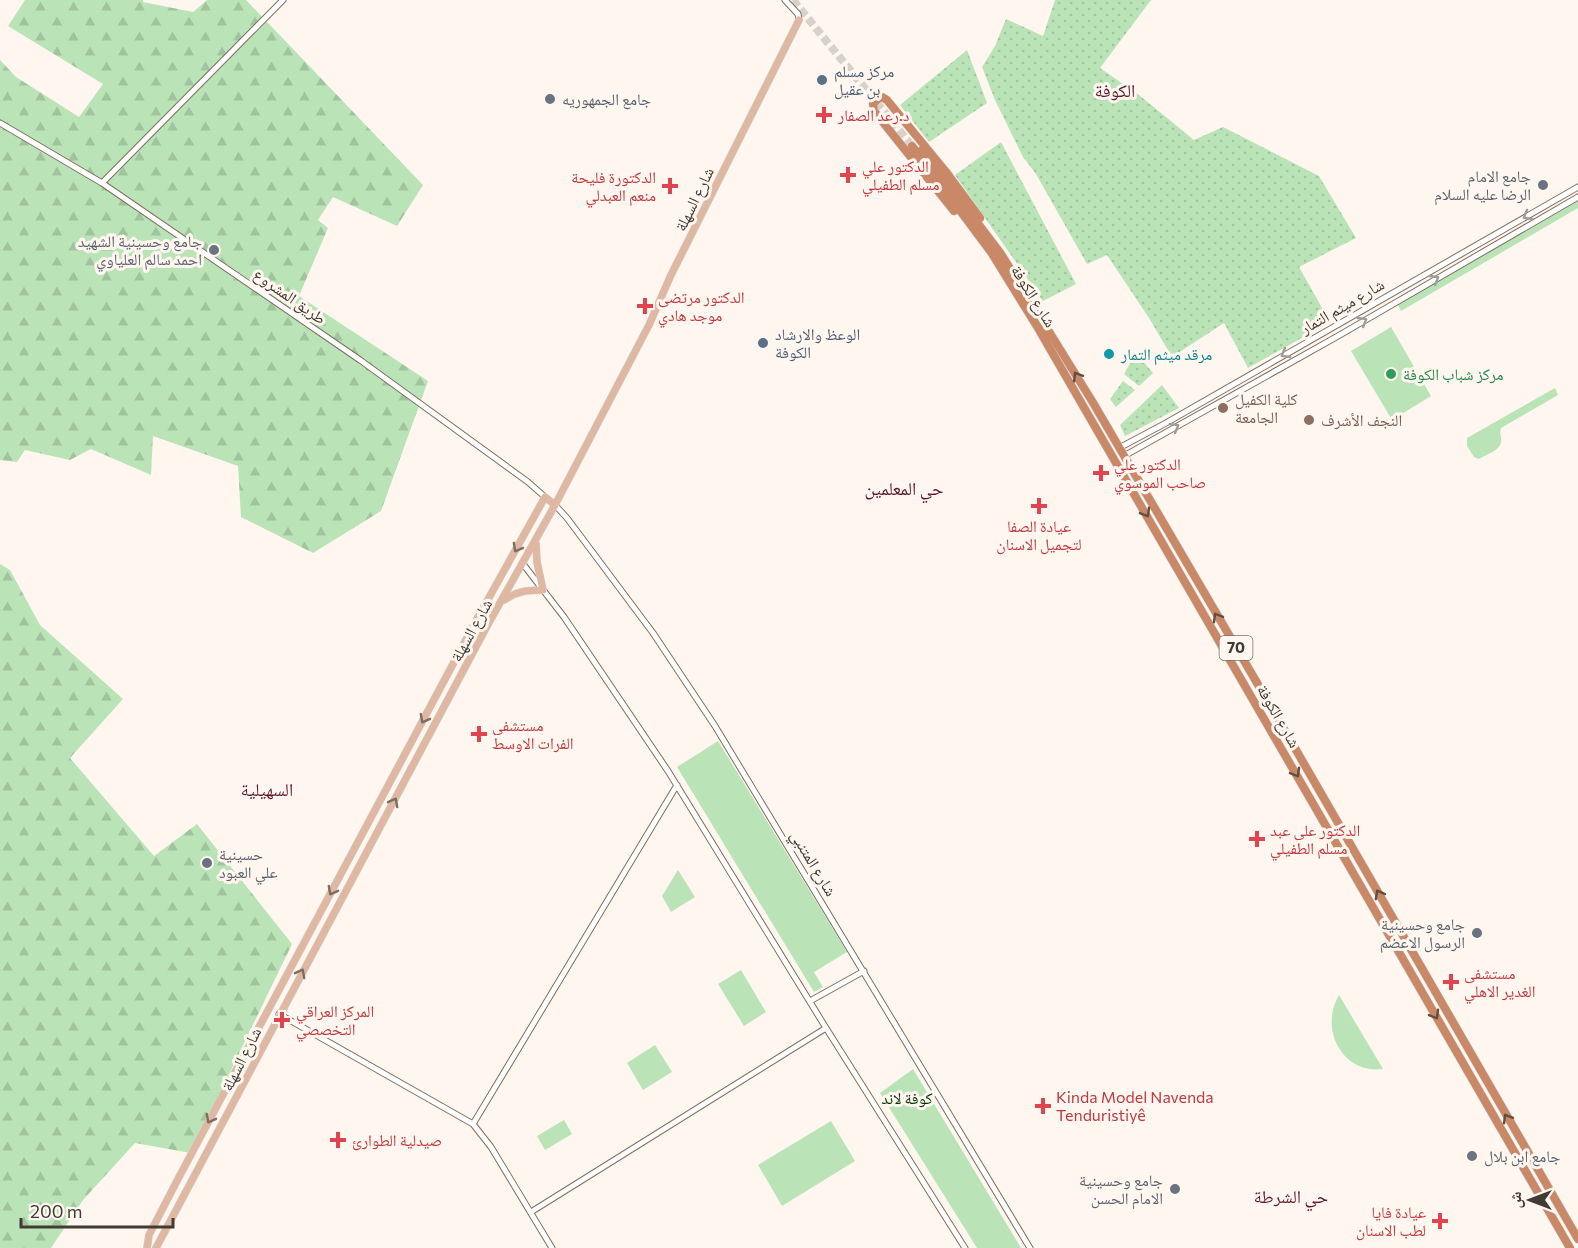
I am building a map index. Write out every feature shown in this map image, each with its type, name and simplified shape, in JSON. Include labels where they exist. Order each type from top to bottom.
[{"type":"highway","points":[[878,99],[887,100],[946,171],[981,219],[993,249],[973,235],[874,111],[873,104],[878,99]]},
{"type":"highway","name":"شارع الكوفة","points":[[914,144],[993,249],[1092,400],[1102,421],[1578,1239]]},
{"type":"highway","name":"شارع الكوفة","points":[[993,249],[1570,1248]]},
{"type":"highway","points":[[1083,406],[1089,406],[1092,400]]},
{"type":"highway","points":[[1093,425],[1096,420],[1102,421]]},
{"type":"highway","points":[[1243,682],[1247,684],[1251,682],[1252,677]]},
{"type":"highway","points":[[1256,702],[1257,696],[1264,696]]},
{"type":"highway","points":[[1405,963],[1410,966],[1417,977],[1422,974],[1421,969]]},
{"type":"highway","points":[[1424,997],[1424,991],[1427,990],[1442,1006]]},
{"type":"main road","name":"شارع السهلة","points":[[156,1248],[487,626],[536,542],[645,332],[799,20]]},
{"type":"main road","name":"شارع السهلة","points":[[147,1248],[149,1235],[179,1177],[476,621],[545,497]]},
{"type":"main road","name":"طريق المشروع","points":[[545,497],[555,505]]},
{"type":"main road","points":[[502,602],[520,592],[543,590],[537,562],[536,542]]},
{"type":"main road","points":[[374,812],[385,818]]},
{"type":"street","points":[[102,183],[283,0]]},
{"type":"street","points":[[785,0],[798,14],[799,20]]},
{"type":"street","name":"طريق المشروع","points":[[0,123],[102,183],[360,360],[528,482],[545,497]]},
{"type":"street","name":"شارع ميثم التمار","points":[[1119,448],[1578,187]]},
{"type":"street","name":"شارع ميثم التمار","points":[[1124,456],[1578,196]]},
{"type":"street","points":[[1258,370],[1263,378]]},
{"type":"street","name":"شارع المتنبي","points":[[555,505],[611,576],[685,680],[744,772],[1030,1248]]},
{"type":"street","points":[[523,564],[564,617],[677,785],[826,1028],[965,1248]]},
{"type":"street","points":[[473,1124],[677,785]]},
{"type":"street","points":[[810,1001],[864,971]]},
{"type":"street","points":[[279,1014],[473,1124],[491,1147],[550,1246],[542,1248]]},
{"type":"street","points":[[531,1212],[826,1028]]},
{"type":"green space","points":[[25,0],[143,0],[143,2],[193,12],[207,0],[246,0],[423,185],[397,226],[333,197],[318,220],[328,228],[299,296],[428,381],[381,511],[313,553],[241,517],[238,466],[153,436],[151,475],[91,449],[70,460],[25,450],[17,462],[0,460],[0,60],[16,77],[79,117],[103,84],[8,26]]},
{"type":"green space","points":[[1055,0],[1151,0],[1100,68],[1139,95],[1194,140],[1223,127],[1319,176],[1356,238],[1299,267],[1330,322],[1248,368],[1224,323],[1172,357],[1107,255],[1087,264],[1036,174],[1023,157],[995,100],[982,67],[995,46],[1006,19],[1043,36]]},
{"type":"green space","points":[[967,50],[987,103],[929,142],[900,105]]},
{"type":"green space","points":[[1001,142],[1076,284],[1043,301],[955,175]]},
{"type":"green space","points":[[1578,198],[1578,208],[1401,311],[1397,303]]},
{"type":"green space","name":"مركز شباب الكوفة","points":[[1391,327],[1431,396],[1392,420],[1351,351]]},
{"type":"green space","points":[[1136,353],[1153,373],[1139,386],[1124,374]]},
{"type":"green space","points":[[1123,381],[1135,390],[1116,407],[1110,399]]},
{"type":"green space","points":[[1162,385],[1179,408],[1125,436],[1120,425]]},
{"type":"green space","points":[[1555,388],[1558,395],[1501,428],[1501,443],[1498,448],[1479,459],[1474,457],[1467,446],[1467,438]]},
{"type":"green space","points":[[0,564],[10,570],[40,625],[123,699],[70,758],[154,856],[197,824],[292,944],[191,1153],[135,1143],[83,1200],[51,1248],[0,1248]]},
{"type":"green space","points":[[718,741],[847,952],[814,972],[823,987],[814,992],[677,767]]},
{"type":"green space","points":[[678,870],[695,897],[671,912],[662,896]]},
{"type":"green space","points":[[741,970],[766,1012],[744,1026],[718,984]]},
{"type":"green space","points":[[1339,995],[1383,1069],[1369,1069],[1356,1064],[1338,1047],[1333,1035],[1332,1022],[1333,1008]]},
{"type":"green space","points":[[655,1045],[672,1072],[643,1090],[627,1063]]},
{"type":"green space","name":"كوفة لاند","points":[[913,1069],[1021,1248],[977,1248],[880,1093]]},
{"type":"green space","points":[[564,1120],[572,1134],[545,1150],[537,1136]]},
{"type":"green space","points":[[831,1121],[855,1161],[782,1206],[758,1165]]},
{"type":"tunnel","points":[[793,0],[912,146]]},
{"type":"place","name":"مركز مسلم بن عقيل","points":[[822,80]]},
{"type":"place","name":"جامع الجمهوريه","points":[[550,99]]},
{"type":"place","name":"د.رعد الصفار","points":[[824,115]]},
{"type":"place","name":"الدكتور علي مسلم الطفيلي","points":[[848,175]]},
{"type":"place","name":"جامع الامام الرضا عليه السلام","points":[[1543,185]]},
{"type":"place","name":"الدكتورة فليحة منعم العبدلي","points":[[670,186]]},
{"type":"place","name":"جامع وحسينية الشهيد احمد سالم العلياوي","points":[[214,250]]},
{"type":"place","name":"الدكتور مرتضى موجد هادي","points":[[645,306]]},
{"type":"place","name":"الوعظ والارشاد الكوفة","points":[[763,343]]},
{"type":"place","name":"مرقد ميثم التمار","points":[[1109,354]]},
{"type":"place","name":"مركز شباب الكوفة","points":[[1391,374]]},
{"type":"place","name":"كلية الكفيل الجامعة","points":[[1223,408]]},
{"type":"place","name":"النجف الأشرف","points":[[1309,420]]},
{"type":"place","name":"الدكتور علي صاحب الموسوي","points":[[1101,473]]},
{"type":"place","name":"عيادة الصفا لتجميل الاسنان","points":[[1039,506]]},
{"type":"place","name":"مستشفى الفرات الاوسط","points":[[479,734]]},
{"type":"place","name":"الدكتور علي عبد مسلم الطفيلي","points":[[1257,839]]},
{"type":"place","name":"حسينية علي العبود","points":[[207,863]]},
{"type":"place","name":"جامع وحسينية الرسول الاعضم","points":[[1477,933]]},
{"type":"place","name":"مستشفى الغدير الاهلي","points":[[1451,982]]},
{"type":"place","name":"المركز العراقي التخصصي","points":[[282,1020]]},
{"type":"place","name":"Kinda Model Navenda Tenduristiyê","points":[[1043,1106]]},
{"type":"place","name":"صيدلية الطوارئ","points":[[338,1140]]},
{"type":"place","name":"جامع ابن بلال","points":[[1472,1156]]},
{"type":"place","name":"جامع وحسينية الامام الحسن","points":[[1175,1189]]},
{"type":"place","name":"عيادة فايا لطب الاسنان","points":[[1440,1221]]},
{"type":"district","name":"الكوفة","points":[[1115,91]]},
{"type":"district","name":"حي المعلمين","points":[[904,489]]},
{"type":"district","name":"السهيلية","points":[[267,790]]},
{"type":"district","name":"حي الشرطة","points":[[1291,1197]]}]
